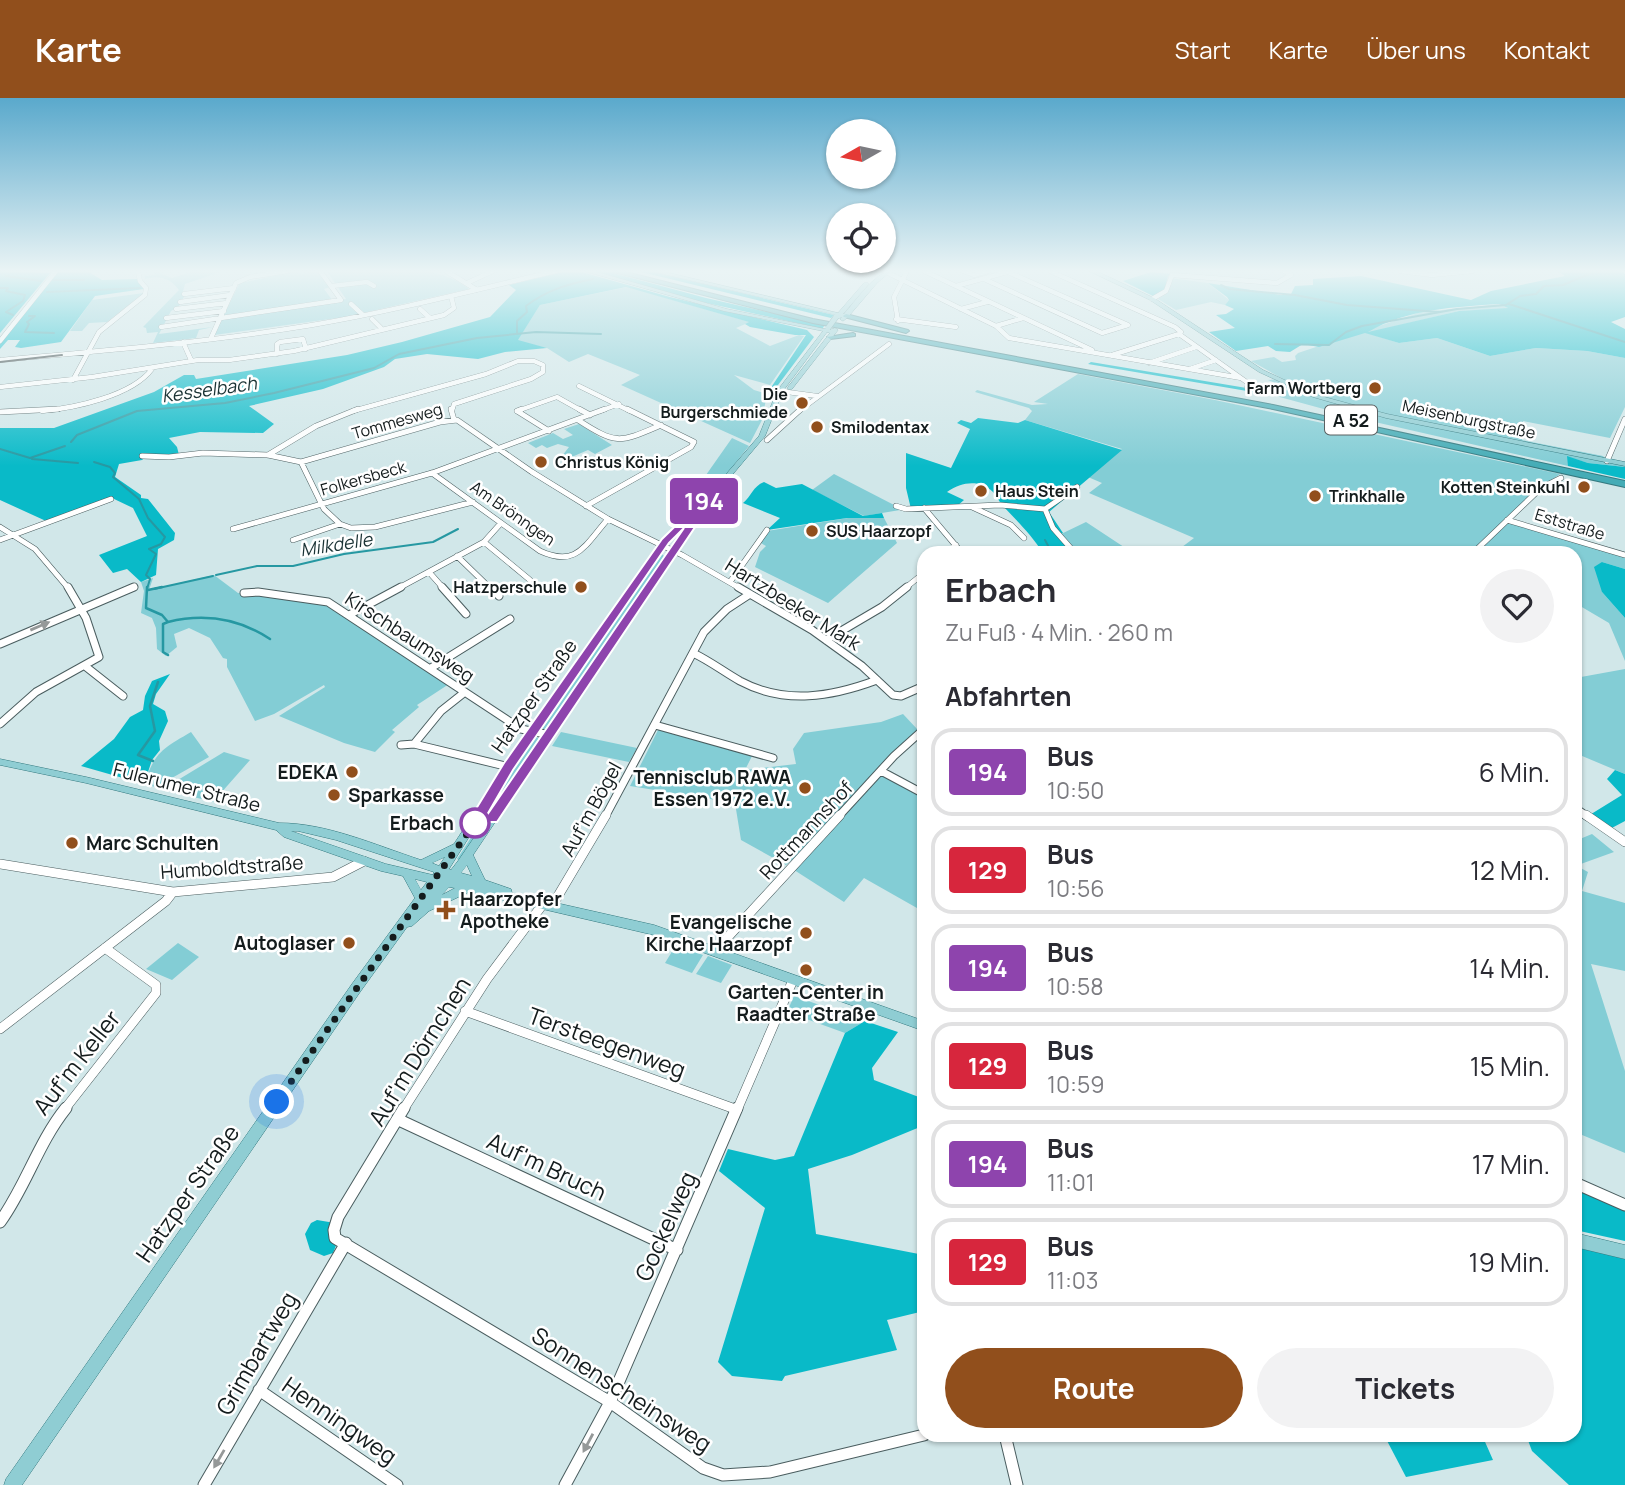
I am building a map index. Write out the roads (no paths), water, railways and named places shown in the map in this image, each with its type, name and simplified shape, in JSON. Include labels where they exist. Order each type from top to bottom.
[{"type":"highway","points":[[859,336],[943,346]]},
{"type":"highway","name":"A 52","points":[[893,336],[1285,410],[1625,482]]},
{"type":"highway","name":"A 52","points":[[915,336],[1336,416],[1625,482]]},
{"type":"highway","points":[[926,336],[967,346]]},
{"type":"main road","name":"Hatzper Straße","points":[[12,1485],[348,1000],[402,928],[419,897],[458,847],[533,732],[668,548],[755,447],[783,392],[821,336]]},
{"type":"main road","name":"Hatzper Straße","points":[[783,392],[827,336]]},
{"type":"main road","name":"Meisenburgstraße","points":[[1208,336],[1261,371],[1315,396],[1386,416],[1625,464]]},
{"type":"main road","name":"Hatzper Straße","points":[[402,928],[424,909],[468,855],[550,734],[668,548],[711,496]]},
{"type":"main road","name":"Fulerumer Straße","points":[[0,755],[77,774],[86,780]]},
{"type":"main road","name":"Fulerumer Straße","points":[[0,762],[279,827],[298,827],[336,836],[442,869],[450,878]]},
{"type":"main road","name":"Fulerumer Straße","points":[[279,827],[288,834],[364,861],[434,879],[450,878]]},
{"type":"main road","points":[[326,846],[336,836]]},
{"type":"main road","points":[[423,863],[458,847]]},
{"type":"main road","points":[[468,855],[480,882]]},
{"type":"main road","points":[[405,872],[419,897]]},
{"type":"main road","points":[[450,878],[466,888],[514,895]]},
{"type":"main road","points":[[450,878],[480,882],[547,905],[654,930],[917,1024]]},
{"type":"main road","points":[[424,909],[466,888]]},
{"type":"main road","points":[[1582,1242],[1625,1252]]},
{"type":"street","points":[[73,380],[97,336]]},
{"type":"street","points":[[0,362],[226,336]]},
{"type":"street","points":[[0,387],[152,369],[191,360],[229,360],[277,354],[306,349],[342,336]]},
{"type":"street","points":[[1007,336],[1241,378]]},
{"type":"street","points":[[1059,336],[1097,354]]},
{"type":"street","points":[[1109,356],[1174,336]]},
{"type":"street","points":[[1181,336],[1248,383],[1247,388]]},
{"type":"street","points":[[277,354],[279,343],[303,339],[306,349]]},
{"type":"street","points":[[183,342],[191,360]]},
{"type":"street","points":[[767,440],[786,419],[889,344]]},
{"type":"street","points":[[1149,363],[1196,347]]},
{"type":"street","points":[[1187,370],[1216,360]]},
{"type":"street","points":[[268,455],[301,433],[361,408],[484,375],[515,361],[536,362],[544,367],[543,372],[531,379],[454,404],[451,408],[454,420]]},
{"type":"street","points":[[0,412],[47,412],[80,406],[124,389],[146,376],[152,369]]},
{"type":"street","points":[[579,386],[693,440],[693,445],[630,484],[586,506]]},
{"type":"street","points":[[783,392],[817,397]]},
{"type":"street","points":[[549,431],[517,411],[557,397],[590,415]]},
{"type":"street","name":"Folkersbeck","points":[[233,529],[432,473],[619,404]]},
{"type":"street","points":[[1607,461],[1625,419]]},
{"type":"street","name":"Tommesweg","points":[[142,456],[203,453],[268,455],[301,462],[454,420],[586,506],[668,548]]},
{"type":"street","points":[[578,420],[615,441],[625,440],[661,425]]},
{"type":"street","points":[[301,462],[324,509],[340,524],[357,529],[375,527],[473,502]]},
{"type":"street","name":"Am Brönngen","points":[[432,473],[548,556],[565,559],[580,552],[608,519]]},
{"type":"street","name":"Eststraße","points":[[1480,546],[1541,488],[1561,478]]},
{"type":"street","points":[[896,506],[906,509],[1000,505],[1045,509],[1077,486]]},
{"type":"street","points":[[0,540],[111,499]]},
{"type":"street","points":[[969,506],[1003,520],[1024,538]]},
{"type":"street","points":[[924,508],[956,545]]},
{"type":"street","points":[[1045,509],[1053,528],[1069,546]]},
{"type":"street","name":"Eststraße","points":[[1507,520],[1625,555]]},
{"type":"street","points":[[349,615],[484,542],[500,523]]},
{"type":"street","points":[[293,540],[340,524]]},
{"type":"street","points":[[0,527],[16,534],[45,558],[81,609],[99,657],[36,692],[0,724]]},
{"type":"street","points":[[730,582],[767,530]]},
{"type":"street","points":[[484,542],[530,580]]},
{"type":"street","name":"Hartzbeeker Mark","points":[[668,548],[826,640],[896,697],[917,689]]},
{"type":"street","points":[[457,556],[499,596]]},
{"type":"street","points":[[429,572],[466,614]]},
{"type":"street","points":[[826,640],[882,607],[917,578]]},
{"type":"street","points":[[0,644],[134,587]]},
{"type":"street","name":"Kirschbaumsweg","points":[[244,593],[258,592],[323,601],[431,668],[521,729],[550,734]]},
{"type":"street","name":"Auf'm Bögel","points":[[547,905],[601,825],[704,632],[715,620],[750,594]]},
{"type":"street","points":[[431,668],[510,619]]},
{"type":"street","points":[[693,653],[747,685],[781,696],[825,696],[877,680]]},
{"type":"street","points":[[85,666],[123,696]]},
{"type":"street","points":[[414,744],[441,711],[465,692]]},
{"type":"street","points":[[655,725],[773,758]]},
{"type":"street","name":"Rottmannshof","points":[[715,951],[917,735]]},
{"type":"street","points":[[401,746],[414,744],[509,767]]},
{"type":"street","points":[[881,771],[917,790]]},
{"type":"street","points":[[1582,813],[1625,842]]},
{"type":"street","points":[[341,873],[349,856]]},
{"type":"street","name":"Humboldtstraße","points":[[0,864],[173,892],[333,877],[364,861]]},
{"type":"street","points":[[0,1029],[173,892]]},
{"type":"street","name":"Auf'm Dörnchen","points":[[346,1243],[335,1238],[335,1223],[510,944],[547,905]]},
{"type":"street","name":"Auf'm Keller","points":[[0,1222],[23,1190],[43,1139],[156,993],[156,985],[105,948]]},
{"type":"street","name":"Gockelweg","points":[[565,1485],[610,1402],[793,980]]},
{"type":"street","name":"Tersteegenweg","points":[[466,1012],[735,1109]]},
{"type":"street","name":"Auf'm Bruch","points":[[398,1120],[677,1250]]},
{"type":"street","points":[[1582,1186],[1625,1205]]},
{"type":"street","name":"Grimbartweg","points":[[204,1485],[346,1243]]},
{"type":"street","name":"Sonnenscheinsweg","points":[[346,1243],[610,1402],[703,1468],[723,1475],[770,1472],[917,1437]]},
{"type":"street","name":"Henningweg","points":[[259,1390],[397,1485]]},
{"type":"street","points":[[1007,1442],[1017,1485]]},
{"type":"waterway","name":"Kesselbach","points":[[71,442],[77,435],[137,411],[225,403],[274,393],[374,368],[399,354],[499,336]]},
{"type":"waterway","points":[[1275,344],[1329,345],[1341,336]]},
{"type":"waterway","points":[[1606,336],[1625,342]]},
{"type":"waterway","name":"Kesselbach","points":[[0,449],[30,458],[65,446]]},
{"type":"waterway","points":[[32,459],[78,463]]},
{"type":"waterway","points":[[94,462],[110,467],[115,473],[113,477],[139,499],[148,518],[165,537],[161,544],[149,549],[156,554],[146,575],[150,579],[147,589]]},
{"type":"waterway","name":"Milkdelle","points":[[216,575],[257,566],[293,566],[344,554],[433,542],[458,529]]},
{"type":"waterway","points":[[1045,540],[1048,546]]},
{"type":"waterway","name":"Milkdelle","points":[[154,589],[213,576]]},
{"type":"waterway","points":[[147,587],[146,608],[162,615],[168,622]]},
{"type":"waterway","name":"Milkdelle","points":[[148,590],[162,587]]},
{"type":"waterway","points":[[168,622],[195,618],[221,619],[246,626],[270,639]]},
{"type":"waterway","points":[[168,622],[163,624],[163,652],[168,655]]},
{"type":"waterway","points":[[153,761],[138,755],[155,731],[150,706],[158,682]]},
{"type":"tram line","points":[[0,362],[62,355]]},
{"type":"place","name":"Farm Wortberg","points":[[1375,388]]},
{"type":"place","name":"Die Burgerschmiede","points":[[802,403]]},
{"type":"place","name":"Smilodentax","points":[[817,427]]},
{"type":"place","name":"Christus König","points":[[541,462]]},
{"type":"place","name":"Kotten Steinkuhl","points":[[1584,487]]},
{"type":"place","name":"Haus Stein","points":[[981,491]]},
{"type":"place","name":"Trinkhalle","points":[[1315,496]]},
{"type":"place","name":"SUS Haarzopf","points":[[812,531]]},
{"type":"place","name":"Hatzperschule","points":[[581,587]]},
{"type":"place","name":"EDEKA","points":[[352,772]]},
{"type":"place","name":"Tennisclub RAWA Essen 1972 e.V.","points":[[805,788]]},
{"type":"place","name":"Sparkasse","points":[[334,795]]},
{"type":"place","name":"Erbach","points":[[475,823]]},
{"type":"place","name":"Marc Schulten","points":[[72,843]]},
{"type":"place","name":"Haarzopfer Apotheke","points":[[446,910]]},
{"type":"place","name":"Evangelische Kirche Haarzopf","points":[[806,933]]},
{"type":"place","name":"Autoglaser","points":[[349,943]]},
{"type":"place","name":"Garten-Center in Raadter Straße","points":[[806,970]]}]
